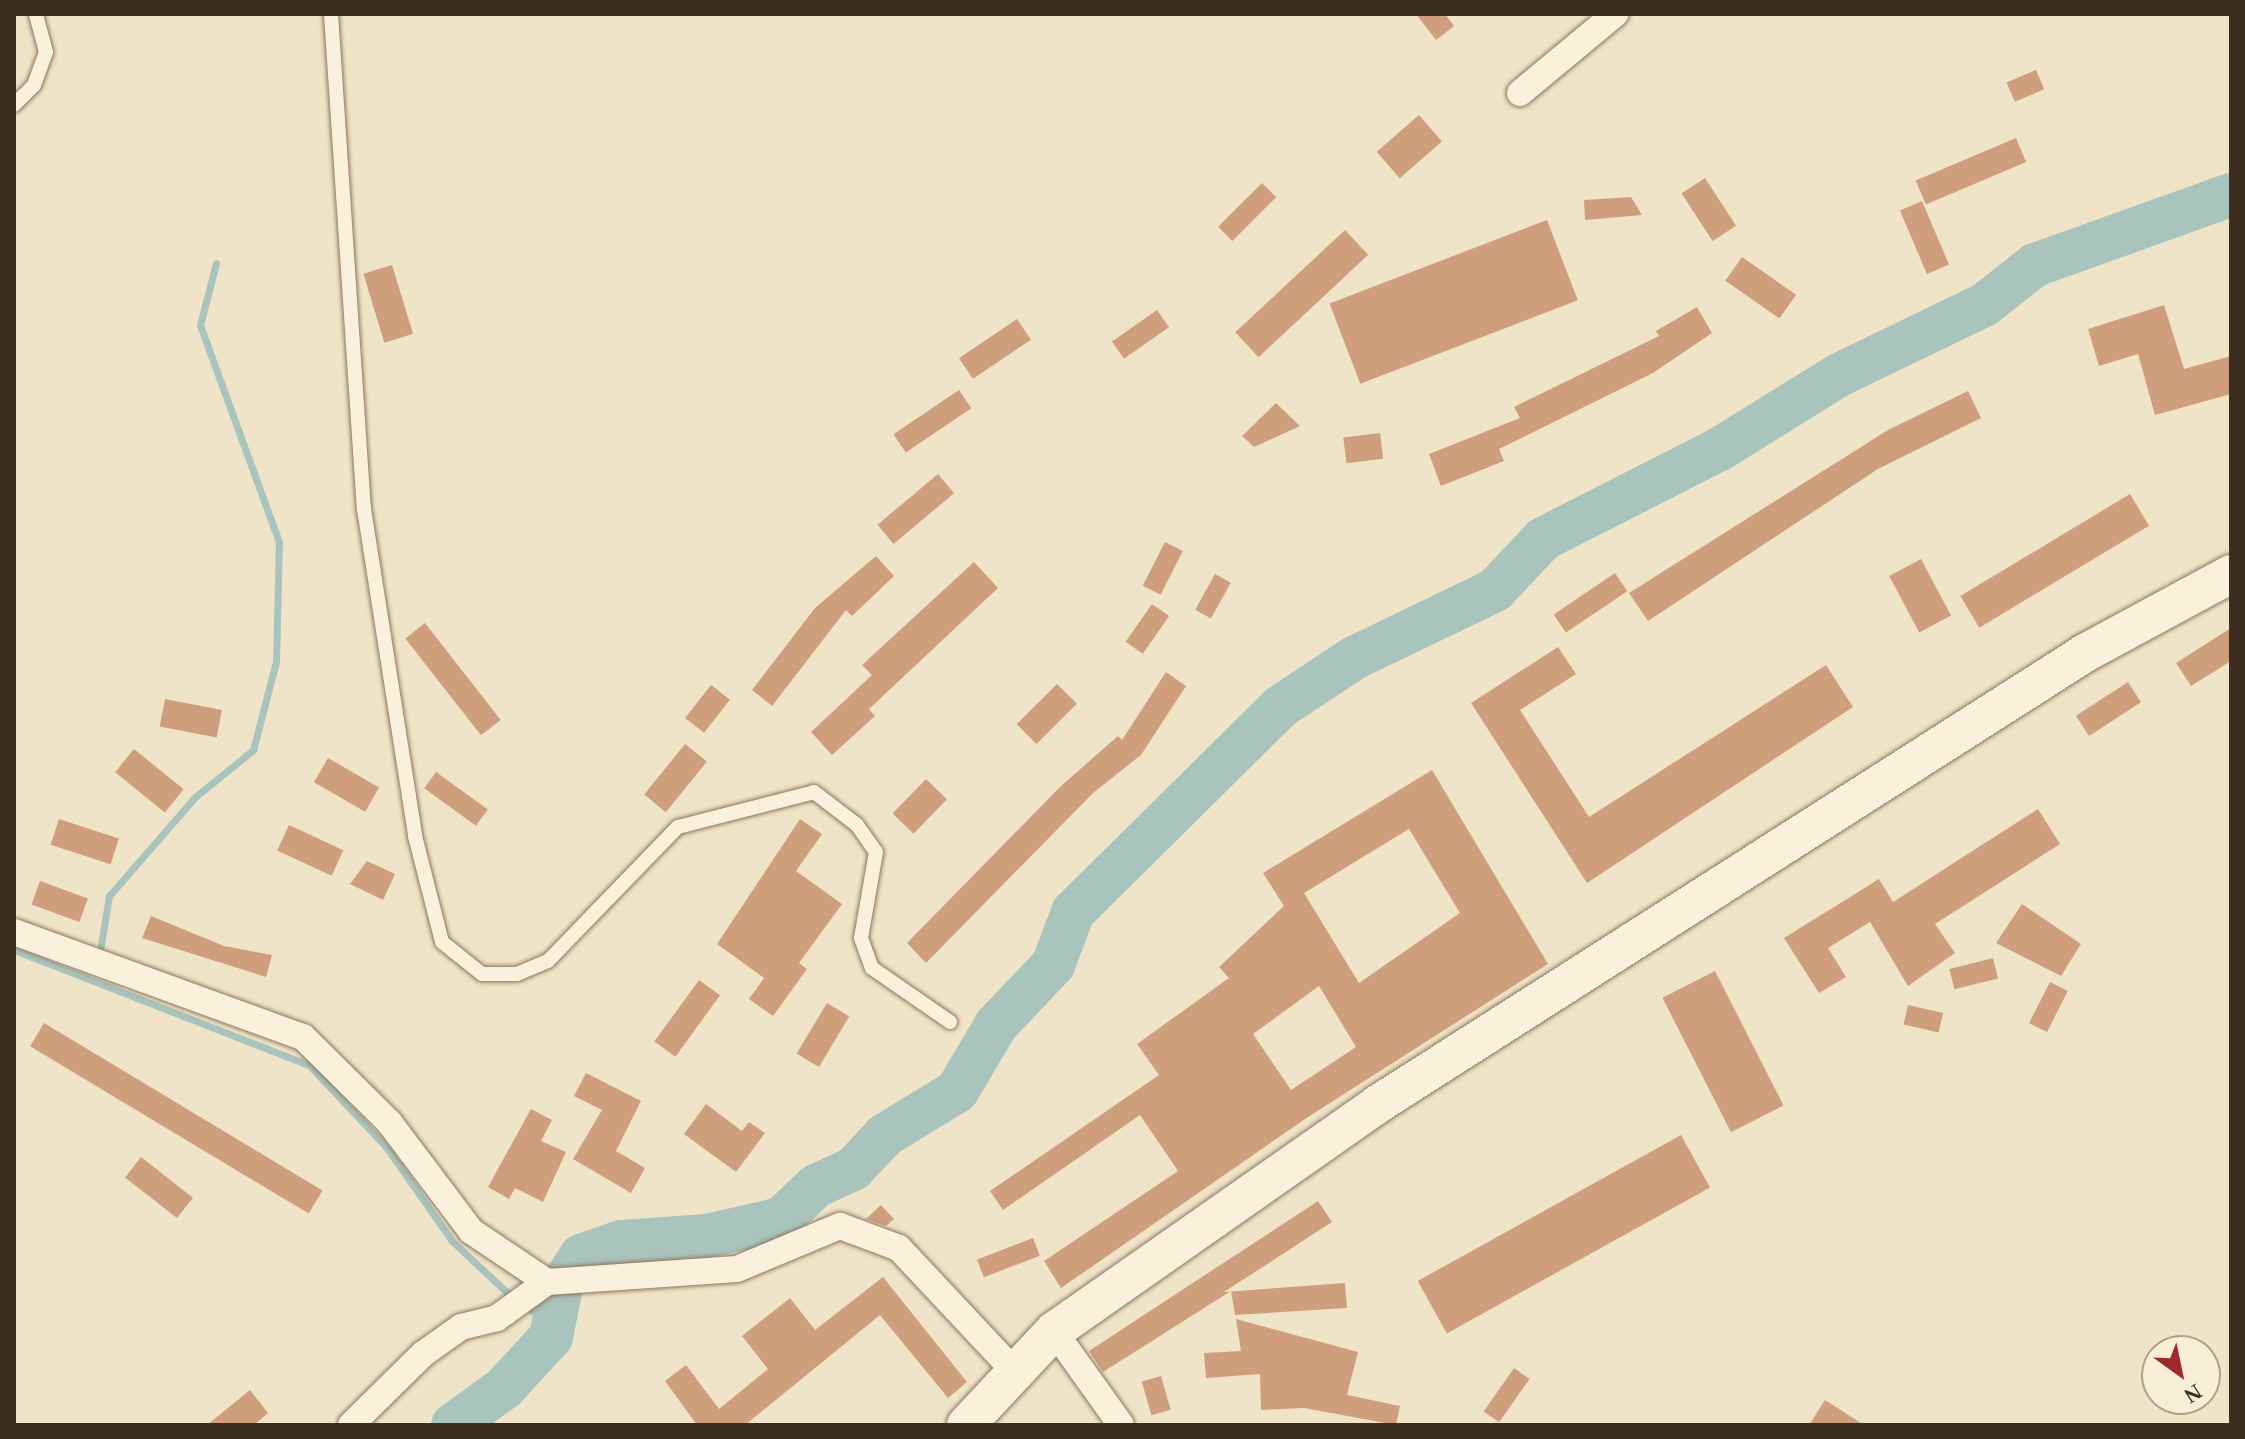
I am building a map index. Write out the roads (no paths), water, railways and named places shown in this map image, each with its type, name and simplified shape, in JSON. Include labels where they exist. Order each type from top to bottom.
[{"type":"street","points":[[1520,93],[1615,14]]},
{"type":"street","points":[[966,1425],[1034,1350],[1378,1104],[2085,653],[2231,574]]},
{"type":"street","points":[[14,932],[303,1037],[389,1122],[471,1231],[547,1282]]},
{"type":"street","points":[[351,1425],[423,1354],[461,1327],[497,1318],[547,1282],[737,1269],[840,1226],[899,1248],[1034,1350],[1121,1425]]},
{"type":"lane","points":[[14,105],[34,85],[46,52],[36,14]]},
{"type":"lane","points":[[331,14],[364,509],[415,836],[442,942],[482,974],[517,974],[548,961],[678,827],[814,792],[857,825],[876,852],[861,938],[872,968],[950,1022]]},
{"type":"waterway","points":[[453,1425],[504,1388],[551,1337],[561,1286],[581,1256],[621,1242],[707,1236],[781,1219],[816,1186],[853,1169],[885,1135],[957,1091],[996,1025],[1053,965],[1073,912],[1280,707],[1354,658],[1495,590],[1543,539],[1718,450],[1839,375],[1984,305],[2035,265],[2231,195]]},
{"type":"waterway","points":[[99,957],[109,896],[195,797],[253,750],[276,662],[279,542],[200,325],[216,263]]},
{"type":"waterway","points":[[14,950],[309,1065],[386,1147],[452,1241],[514,1299]]},
{"type":"waterway","points":[[524,1306],[532,1311],[558,1300]]}]
